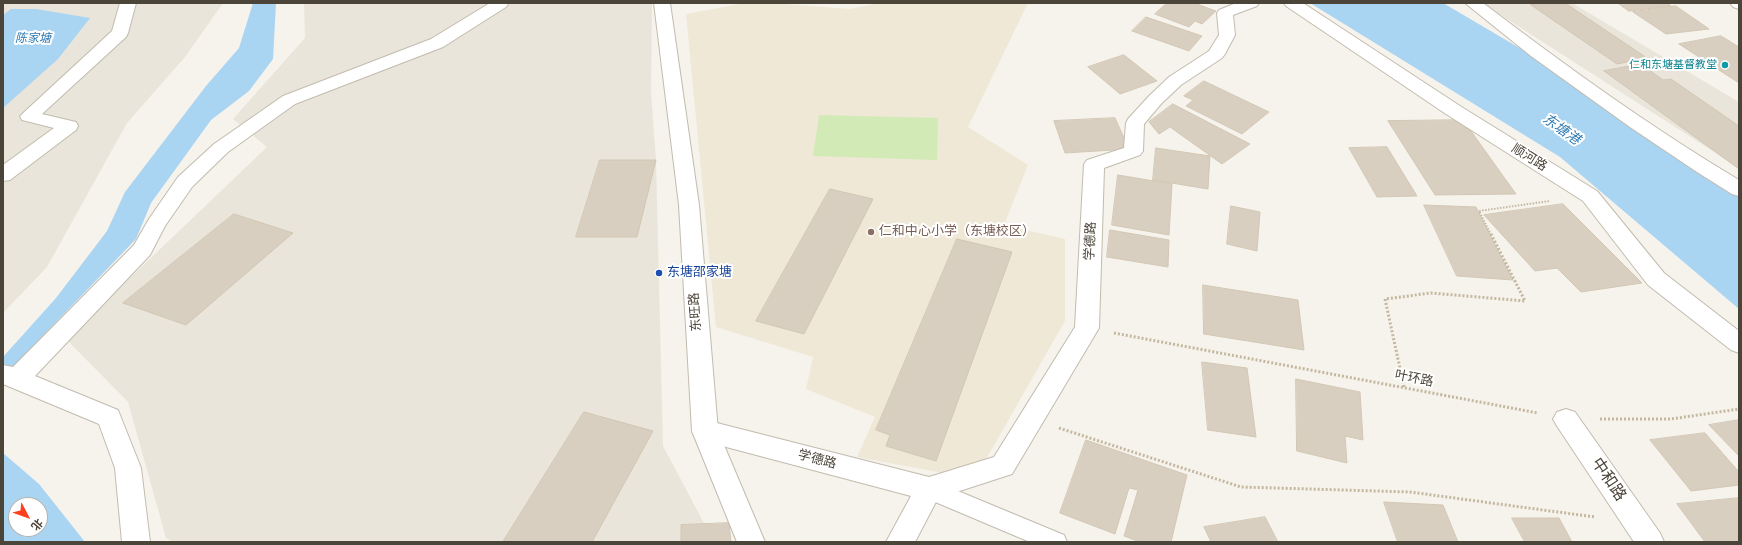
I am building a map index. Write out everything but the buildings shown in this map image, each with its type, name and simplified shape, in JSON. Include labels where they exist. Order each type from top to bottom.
[{"type":"street","points":[[3,175],[68,126],[29,116],[120,33],[128,3]]},
{"type":"street","points":[[136,542],[128,468],[109,416],[10,377],[142,250],[156,224],[185,182],[221,148],[289,100],[360,71],[437,43],[502,3]]},
{"type":"street","name":"东旺路","points":[[662,3],[688,205],[705,431],[751,542]]},
{"type":"street","name":"学德路","points":[[705,431],[929,489],[1003,466],[1030,419],[1087,328],[1094,164],[1132,151],[1135,123],[1174,81],[1216,54],[1227,35],[1225,12],[1251,3]]},
{"type":"street","name":"顺河路","points":[[1292,3],[1453,110],[1590,196],[1656,279],[1739,344]]},
{"type":"street","points":[[1473,3],[1545,58],[1694,163],[1739,189]]},
{"type":"street","name":"中和路","points":[[1566,418],[1644,532]]},
{"type":"street","points":[[900,542],[929,489]]},
{"type":"lane","points":[[929,489],[1056,542]]},
{"type":"path","points":[[1404,387],[1385,299],[1431,293],[1525,301],[1479,211],[1590,196]]},
{"type":"path","name":"叶环路","points":[[1087,328],[1566,418],[1672,419],[1739,409]]},
{"type":"path","points":[[1030,419],[1241,487],[1410,492],[1644,532]]},
{"type":"shaded area","points":[[3,3],[223,3],[185,57],[127,123],[47,267],[3,313]]},
{"type":"shaded area","points":[[304,3],[652,3],[651,93],[656,160],[663,446],[714,542],[173,542],[166,538],[128,402],[66,339],[267,147],[233,119],[305,38]]},
{"type":"shaded area","name":"仁和中心小学（东塘校区）","points":[[745,3],[770,3],[850,9],[879,3],[1028,3],[968,127],[1028,165],[1004,225],[1065,239],[1065,321],[985,461],[948,474],[857,457],[875,417],[806,389],[813,357],[716,327],[686,14]]},
{"type":"shaded area","points":[[1482,3],[1572,3],[1739,102],[1739,168]]},
{"type":"green space","points":[[819,115],[938,118],[937,160],[813,156]]},
{"type":"water","points":[[253,3],[276,3],[273,59],[249,91],[211,120],[151,203],[136,239],[35,344],[3,381],[3,357],[56,298],[107,231],[125,192],[206,86],[239,48]]},
{"type":"water","name":"东塘港","points":[[1310,3],[1443,3],[1659,130],[1739,190],[1739,309],[1560,157]]},
{"type":"water","name":"陈家塘","points":[[11,9],[36,9],[90,18],[58,59],[3,108],[3,15]]},
{"type":"water","points":[[3,453],[39,484],[85,542],[3,542]]},
{"type":"place","name":"仁和东塘基督教堂","points":[[1725,65]]},
{"type":"place","name":"仁和中心小学（东塘校区）","points":[[871,232]]},
{"type":"place","name":"东塘邵家塘","points":[[659,273]]}]
